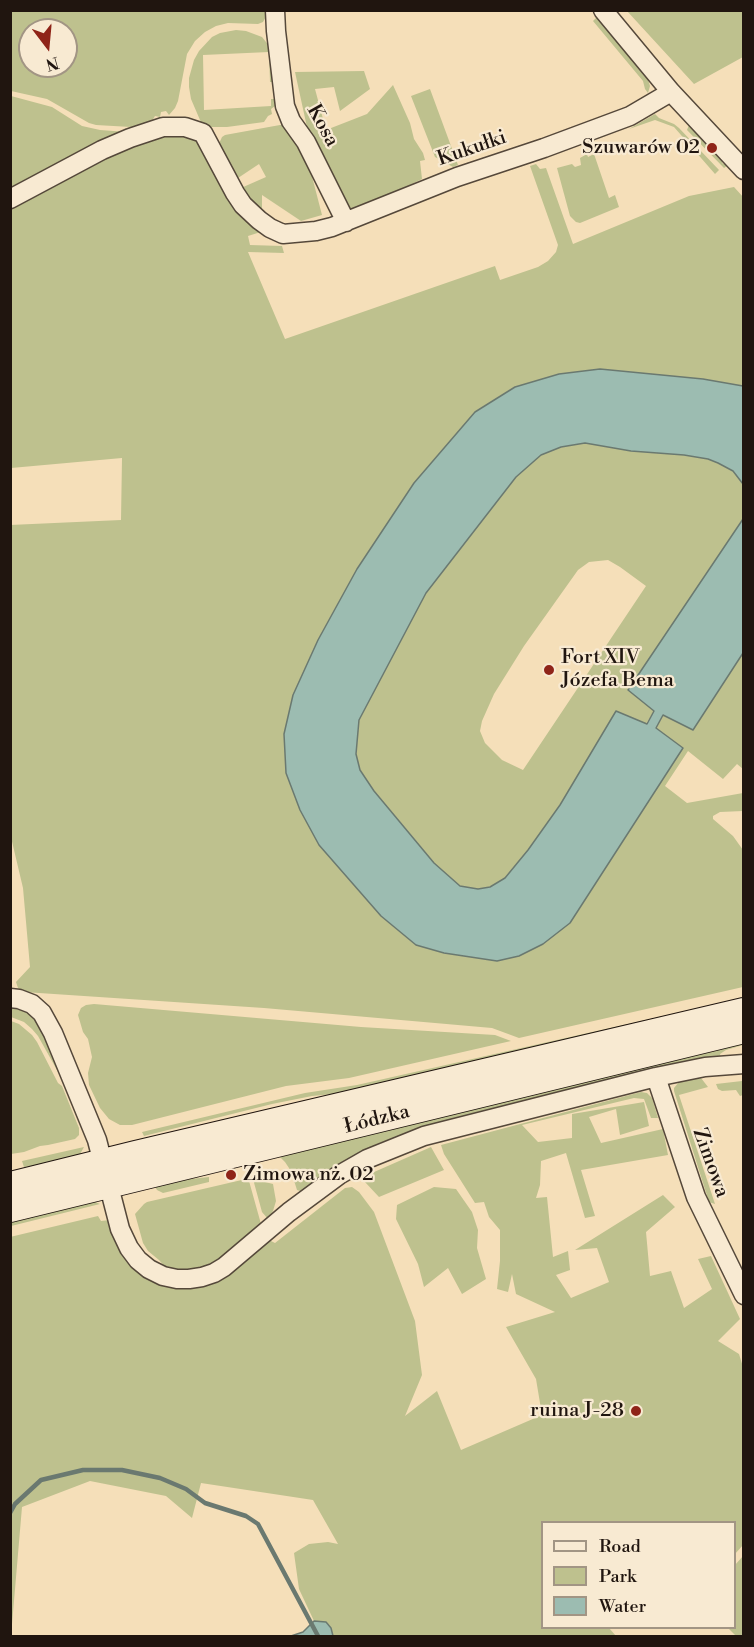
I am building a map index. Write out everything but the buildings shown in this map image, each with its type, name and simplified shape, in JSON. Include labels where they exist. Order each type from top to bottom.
[{"type":"main road","name":"Łódzka","points":[[10,1209],[106,1174],[744,1011]]},
{"type":"main road","name":"Łódzka","points":[[10,1185],[106,1174],[744,1030]]},
{"type":"street","name":"Kosa","points":[[275,10],[285,106],[291,121],[306,142],[346,222]]},
{"type":"street","points":[[603,10],[671,92],[744,170]]},
{"type":"street","name":"Kukułki","points":[[10,199],[102,150],[163,127],[185,127],[203,133],[243,206],[270,228],[283,234],[316,231],[346,222],[457,177],[630,116],[671,92]]},
{"type":"street","points":[[10,986],[11,998],[26,1001],[37,1009],[46,1019],[53,1033],[97,1140],[120,1229],[129,1248],[149,1269],[163,1276],[177,1279],[202,1277],[224,1267],[339,1175],[389,1149],[433,1133],[656,1077],[705,1066],[735,1064]]},
{"type":"street","name":"Zimowa","points":[[656,1077],[696,1197],[744,1294]]},
{"type":"green space","points":[[10,11],[269,11],[263,22],[258,24],[228,23],[216,26],[195,41],[187,54],[175,108],[169,115],[166,111],[161,112],[160,117],[155,116],[149,126],[96,125],[47,99],[11,91]]},
{"type":"green space","points":[[627,11],[743,11],[743,57],[694,84]]},
{"type":"green space","points":[[597,17],[647,76],[650,86],[648,93],[643,81],[593,21]]},
{"type":"green space","points":[[236,30],[262,37],[270,47],[273,82],[270,82],[269,52],[203,55],[204,110],[271,106],[271,99],[274,99],[275,106],[271,109],[272,114],[264,122],[227,127],[203,127],[191,99],[189,87],[194,60],[212,37]]},
{"type":"green space","points":[[364,71],[370,89],[340,111],[334,87],[315,89],[326,130],[367,114],[393,85],[410,123],[414,139],[425,160],[420,161],[422,179],[348,216],[310,141],[295,72]]},
{"type":"green space","points":[[430,89],[458,165],[453,167],[435,157],[411,96]]},
{"type":"green space","points":[[11,96],[52,107],[82,126],[127,132],[11,195]]},
{"type":"green space","points":[[655,114],[679,128],[719,170],[715,174],[674,127],[655,120],[629,129]]},
{"type":"green space","points":[[287,125],[308,161],[322,215],[301,221],[262,195],[262,211],[241,188],[266,177],[259,164],[238,178],[232,178],[218,146],[222,137]]},
{"type":"green space","points":[[689,125],[725,160],[722,162],[727,166],[724,168],[687,130]]},
{"type":"green space","points":[[163,132],[196,135],[267,230],[248,236],[250,245],[282,246],[284,253],[248,252],[285,339],[495,266],[500,280],[538,267],[548,261],[556,252],[558,245],[530,166],[536,164],[540,169],[546,168],[573,244],[689,196],[734,187],[744,198],[743,386],[703,379],[600,369],[559,374],[515,387],[475,412],[414,483],[357,569],[318,640],[293,695],[284,734],[286,773],[319,845],[381,916],[416,945],[444,953],[497,961],[570,923],[683,748],[656,728],[663,714],[693,730],[743,653],[743,769],[737,764],[723,779],[688,751],[665,786],[687,803],[743,793],[743,811],[720,812],[713,816],[713,819],[733,836],[743,850],[743,987],[519,1038],[492,1028],[264,1008],[24,992],[18,988],[16,982],[30,967],[23,888],[10,833],[10,525],[121,520],[122,458],[11,468],[10,204],[125,144]]},
{"type":"green space","points":[[587,154],[588,157],[594,154],[609,198],[615,195],[619,207],[580,223],[570,216],[557,168],[572,164],[575,167],[581,165],[580,158]]},
{"type":"green space","points":[[585,443],[631,451],[708,459],[733,471],[743,484],[743,519],[629,690],[654,711],[646,724],[616,712],[560,805],[505,878],[490,887],[468,888],[460,886],[434,863],[374,791],[360,770],[356,755],[359,720],[426,593],[516,477],[541,455],[561,447]],"holes":[[[608,560],[646,586],[523,770],[502,760],[485,743],[480,731],[494,694],[524,646],[578,570],[589,562]]]},
{"type":"green space","points":[[743,998],[743,1003],[344,1093],[312,1096],[272,1104],[144,1136],[142,1132],[305,1093],[357,1085]]},
{"type":"green space","points":[[94,1004],[361,1027],[495,1035],[511,1041],[349,1078],[286,1086],[132,1125],[120,1125],[109,1119],[100,1108],[89,1085],[88,1073],[92,1057],[88,1039],[83,1032],[78,1015],[81,1008]]},
{"type":"green space","points":[[10,1005],[31,1012],[41,1025],[72,1097],[38,1036],[24,1022],[11,1017]]},
{"type":"green space","points":[[11,1021],[19,1024],[32,1035],[58,1083],[62,1086],[79,1128],[79,1135],[75,1139],[11,1154]]},
{"type":"green space","points":[[743,1038],[743,1045],[720,1054],[721,1060],[682,1064],[446,1121],[379,1143],[332,1168],[303,1192],[297,1190],[291,1171],[280,1157],[282,1151]]},
{"type":"green space","points":[[701,1078],[708,1087],[679,1095],[715,1204],[709,1202],[674,1091],[679,1082]]},
{"type":"green space","points":[[742,1081],[743,1095],[740,1096],[736,1090],[718,1089],[716,1084]]},
{"type":"green space","points":[[641,1092],[647,1093],[652,1098],[658,1118],[651,1118],[644,1099],[634,1098],[522,1125],[538,1142],[572,1138],[572,1114],[644,1102],[649,1126],[620,1135],[616,1109],[589,1117],[601,1143],[663,1129],[668,1155],[581,1170],[595,1216],[585,1218],[566,1153],[541,1161],[540,1185],[536,1198],[547,1197],[553,1257],[568,1251],[570,1270],[556,1275],[571,1298],[609,1282],[597,1248],[575,1250],[663,1195],[675,1207],[646,1232],[650,1276],[671,1271],[684,1308],[712,1289],[698,1259],[711,1256],[740,1319],[718,1341],[739,1354],[743,1367],[743,1545],[736,1553],[736,1521],[541,1521],[541,1629],[610,1629],[616,1636],[333,1636],[326,1622],[314,1621],[299,1589],[294,1553],[309,1544],[328,1542],[338,1544],[313,1500],[201,1483],[192,1518],[166,1496],[90,1481],[22,1507],[11,1636],[10,1237],[98,1216],[101,1221],[110,1220],[139,1272],[157,1283],[187,1289],[218,1280],[269,1240],[275,1243],[345,1188],[352,1187],[359,1192],[374,1212],[415,1321],[422,1375],[405,1416],[437,1391],[461,1450],[542,1415],[536,1379],[506,1327],[555,1312],[516,1294],[512,1274],[508,1292],[497,1289],[500,1230],[489,1217],[484,1202],[475,1203],[444,1154],[441,1145]]},
{"type":"green space","points":[[84,1147],[79,1156],[70,1162],[24,1167],[22,1161]]},
{"type":"green space","points":[[431,1147],[444,1170],[379,1197],[364,1181],[365,1176]]},
{"type":"green space","points":[[209,1177],[209,1182],[163,1193],[157,1190],[153,1183]]},
{"type":"green space","points":[[246,1179],[249,1181],[261,1224],[219,1260],[192,1271],[178,1271],[167,1269],[148,1251],[143,1243],[135,1214],[144,1204]]},
{"type":"green space","points":[[253,1179],[273,1184],[276,1201],[268,1219],[262,1212]]},
{"type":"green space","points":[[434,1187],[456,1189],[472,1212],[478,1230],[477,1248],[486,1279],[462,1294],[448,1268],[424,1287],[418,1264],[396,1219],[397,1205]]},
{"type":"green space","points":[[93,1201],[100,1204],[11,1226],[10,1219]]},
{"type":"green space","points":[[743,1556],[743,1636],[736,1636],[729,1629],[736,1629],[736,1564]]},
{"type":"water","points":[[600,369],[703,379],[743,386],[743,484],[733,471],[718,463],[684,455],[631,451],[585,443],[561,447],[541,455],[516,477],[426,593],[359,720],[356,754],[360,770],[374,791],[434,863],[460,886],[478,889],[490,887],[505,878],[528,850],[560,805],[616,711],[647,724],[654,711],[628,690],[743,519],[743,653],[693,730],[663,715],[656,728],[683,748],[570,923],[543,944],[519,956],[497,961],[444,953],[416,945],[381,916],[319,845],[300,810],[286,773],[284,734],[293,695],[318,640],[357,569],[414,483],[475,412],[515,387],[559,374]]},
{"type":"water","points":[[314,1621],[326,1622],[333,1636],[291,1636],[303,1632]]},
{"type":"waterway","points":[[10,1513],[15,1504],[41,1480],[83,1470],[122,1470],[160,1478],[186,1489],[205,1503],[246,1516],[258,1524],[318,1636]]},
{"type":"place","name":"Szuwarów 02","points":[[712,148]]},
{"type":"place","name":"Fort XIV Józefa Bema","points":[[549,670]]},
{"type":"place","name":"Zimowa nż. 02","points":[[231,1175]]},
{"type":"place","name":"ruina J-28","points":[[636,1411]]}]
